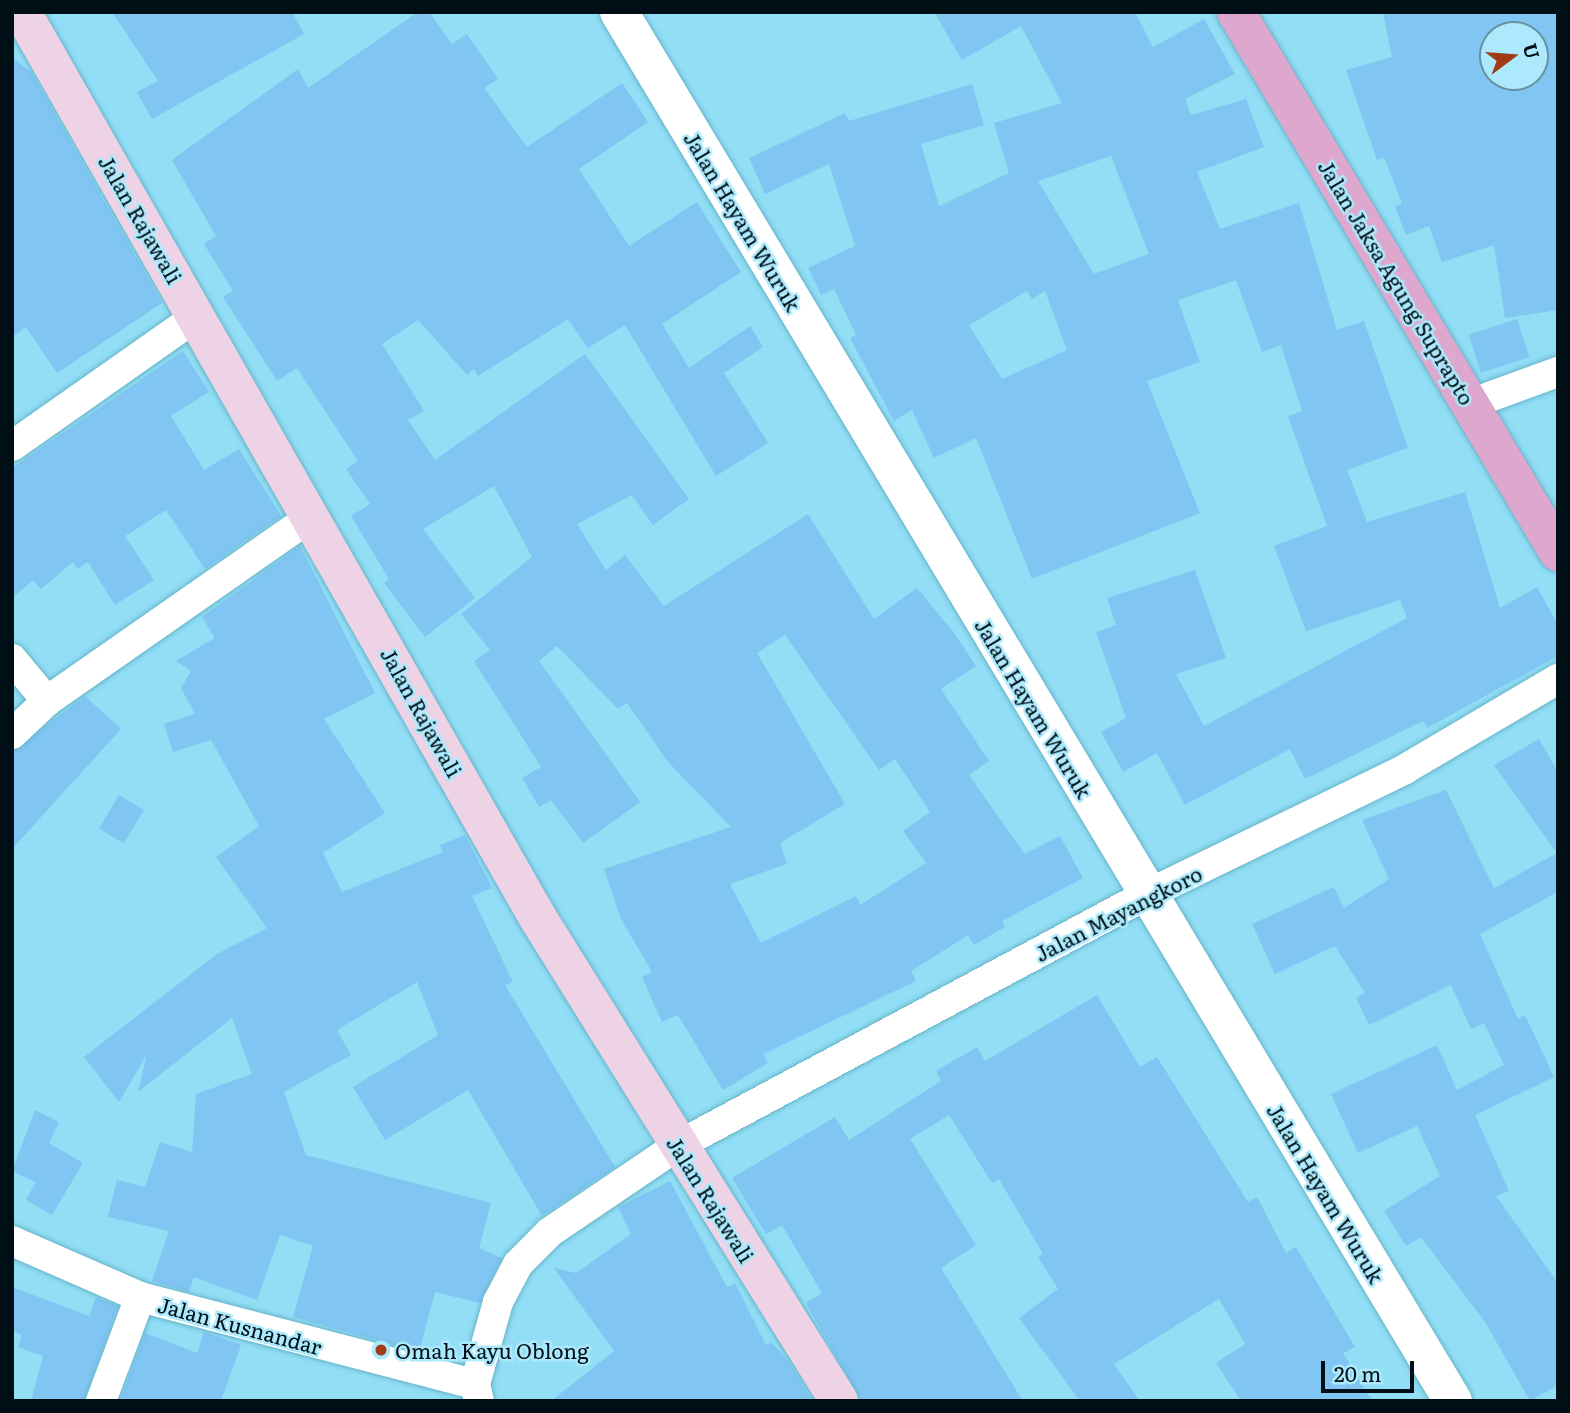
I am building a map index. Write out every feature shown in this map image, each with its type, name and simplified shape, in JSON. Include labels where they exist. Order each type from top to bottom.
[{"type":"main road","name":"Jalan Jaksa Agung Suprapto","points":[[1236,12],[1558,552]]},
{"type":"main road","name":"Jalan Rajawali","points":[[20,22],[197,316],[538,918],[677,1146],[839,1401]]},
{"type":"street","name":"Jalan Hayam Wuruk","points":[[619,12],[1146,895],[1453,1401]]},
{"type":"street","points":[[12,446],[197,316]]},
{"type":"street","points":[[1469,404],[1558,372]]},
{"type":"street","points":[[12,734],[47,701],[312,516]]},
{"type":"street","points":[[12,659],[47,701]]},
{"type":"street","name":"Jalan Mayangkoro","points":[[477,1392],[498,1302],[518,1264],[550,1232],[677,1146],[1146,895],[1405,769],[1558,679]]},
{"type":"street","name":"Jalan Kusnandar","points":[[12,1241],[140,1297],[477,1392]]},
{"type":"street","points":[[101,1401],[140,1297]]},
{"type":"building","points":[[112,12],[292,12],[304,34],[152,119],[137,92],[158,81]]},
{"type":"building","points":[[418,12],[429,12],[452,44],[467,34],[498,79],[484,88],[527,147],[622,83],[648,122],[579,169],[629,246],[697,202],[741,272],[662,324],[689,368],[750,326],[763,347],[724,373],[768,443],[716,476],[625,325],[588,348],[568,319],[478,376],[474,369],[467,375],[418,320],[382,344],[424,411],[408,420],[435,460],[585,354],[689,499],[653,525],[632,495],[577,524],[606,570],[625,555],[664,606],[808,514],[874,619],[917,588],[954,633],[976,666],[941,689],[989,761],[969,775],[1025,854],[1060,836],[1083,878],[1002,921],[1005,927],[974,945],[968,935],[911,971],[916,981],[763,1054],[768,1063],[723,1090],[678,1015],[662,1022],[642,977],[652,972],[621,919],[604,869],[731,827],[668,762],[627,703],[618,709],[557,646],[539,661],[640,802],[583,843],[551,800],[539,807],[522,778],[541,767],[474,661],[490,650],[461,614],[532,557],[494,486],[423,529],[475,598],[425,637],[384,583],[389,579],[351,516],[370,504],[346,469],[358,461],[297,368],[277,381],[223,297],[233,291],[204,244],[216,236],[172,160],[298,69],[308,88]],"holes":[[[785,635],[879,770],[895,759],[930,812],[903,831],[926,863],[860,905],[856,896],[761,943],[730,884],[787,864],[780,843],[845,804],[757,653]]]},
{"type":"building","points":[[934,12],[1135,12],[1153,47],[1204,19],[1235,74],[1185,99],[1191,115],[1246,99],[1264,147],[1197,172],[1220,229],[1299,203],[1337,330],[1364,321],[1408,448],[1347,470],[1367,522],[1465,492],[1500,608],[1537,587],[1558,625],[1558,656],[1427,728],[1423,721],[1305,779],[1290,749],[1185,805],[1157,753],[1123,772],[1101,732],[1126,718],[1096,632],[1116,625],[1107,598],[1195,570],[1226,658],[1176,674],[1204,726],[1407,618],[1400,600],[1306,631],[1274,546],[1327,526],[1288,416],[1302,411],[1281,345],[1262,352],[1236,280],[1178,300],[1200,362],[1147,381],[1200,513],[1032,579],[976,438],[934,458],[912,410],[894,421],[850,338],[856,335],[834,289],[821,295],[808,268],[855,246],[829,164],[765,194],[749,158],[845,113],[849,121],[972,84],[984,125],[921,144],[939,206],[1009,173],[994,123],[1062,103],[1021,26],[962,60]],"holes":[[[1111,156],[1149,254],[1094,274],[1038,181]],[[1027,291],[1032,299],[1045,291],[1067,350],[1002,379],[969,325]]]},
{"type":"building","points":[[1383,12],[1558,12],[1558,310],[1505,318],[1494,245],[1442,262],[1429,226],[1406,235],[1395,206],[1402,204],[1384,157],[1377,160],[1346,70],[1392,57]]},
{"type":"building","points":[[12,57],[31,72],[162,303],[57,373],[26,327],[12,337]]},
{"type":"building","points":[[1517,319],[1529,357],[1481,373],[1468,335]]},
{"type":"building","points":[[183,351],[209,392],[171,416],[204,470],[239,449],[281,516],[205,569],[166,510],[125,536],[154,580],[115,605],[88,562],[77,569],[73,562],[41,589],[33,580],[12,598],[12,468]]},
{"type":"building","points":[[300,546],[375,693],[324,719],[385,813],[323,853],[342,892],[443,852],[440,845],[465,835],[492,888],[472,896],[513,982],[505,985],[615,1167],[542,1216],[468,1090],[385,1140],[353,1087],[438,1035],[417,982],[337,1030],[351,1055],[284,1092],[306,1155],[491,1203],[479,1248],[502,1258],[480,1303],[435,1292],[419,1352],[293,1317],[313,1246],[280,1235],[257,1300],[194,1277],[189,1292],[152,1281],[169,1231],[108,1217],[117,1180],[145,1187],[160,1142],[192,1152],[196,1094],[252,1074],[232,1018],[138,1092],[147,1054],[119,1102],[84,1057],[217,954],[267,928],[216,857],[259,826],[211,740],[173,752],[164,724],[195,714],[181,688],[191,671],[176,661],[215,638],[202,617]]},
{"type":"building","points":[[85,696],[121,729],[12,849],[12,751]]},
{"type":"building","points":[[1539,739],[1558,772],[1558,892],[1480,934],[1518,1019],[1525,1015],[1554,1077],[1475,1115],[1509,1191],[1496,1196],[1558,1283],[1558,1385],[1530,1401],[1485,1322],[1421,1237],[1406,1246],[1384,1211],[1440,1176],[1417,1126],[1358,1153],[1331,1094],[1437,1045],[1457,1090],[1504,1065],[1484,1023],[1471,1029],[1451,985],[1369,1025],[1356,998],[1365,993],[1335,946],[1275,974],[1252,924],[1334,887],[1344,908],[1389,879],[1362,820],[1446,790],[1494,888],[1557,853],[1494,765]]},
{"type":"building","points":[[119,795],[144,810],[124,843],[99,828]]},
{"type":"building","points":[[1097,995],[1140,1067],[1157,1057],[1248,1202],[1257,1197],[1286,1253],[1296,1247],[1355,1347],[1343,1353],[1372,1401],[1241,1401],[1216,1363],[1245,1344],[1219,1299],[1114,1364],[1140,1401],[1080,1401],[1019,1318],[1058,1289],[1038,1257],[1043,1254],[999,1179],[992,1183],[949,1115],[910,1139],[976,1245],[941,1268],[1023,1401],[861,1401],[806,1303],[822,1293],[782,1225],[766,1234],[732,1178],[835,1117],[849,1140],[941,1081],[936,1071],[977,1047],[985,1061]]},
{"type":"building","points":[[35,1110],[59,1122],[49,1143],[83,1163],[52,1215],[26,1200],[36,1182],[12,1171]]},
{"type":"building","points":[[670,1181],[727,1287],[735,1283],[766,1345],[771,1342],[789,1362],[813,1401],[551,1401],[614,1351],[554,1268],[576,1273],[631,1234],[618,1207]]},
{"type":"building","points":[[12,1287],[89,1316],[96,1297],[118,1306],[84,1401],[31,1401],[43,1356],[18,1347],[22,1335],[12,1331]]},
{"type":"building","points":[[204,1332],[241,1345],[221,1401],[120,1401],[145,1333],[197,1353]]},
{"type":"place","name":"Omah Kayu Oblong","points":[[381,1350]]}]
